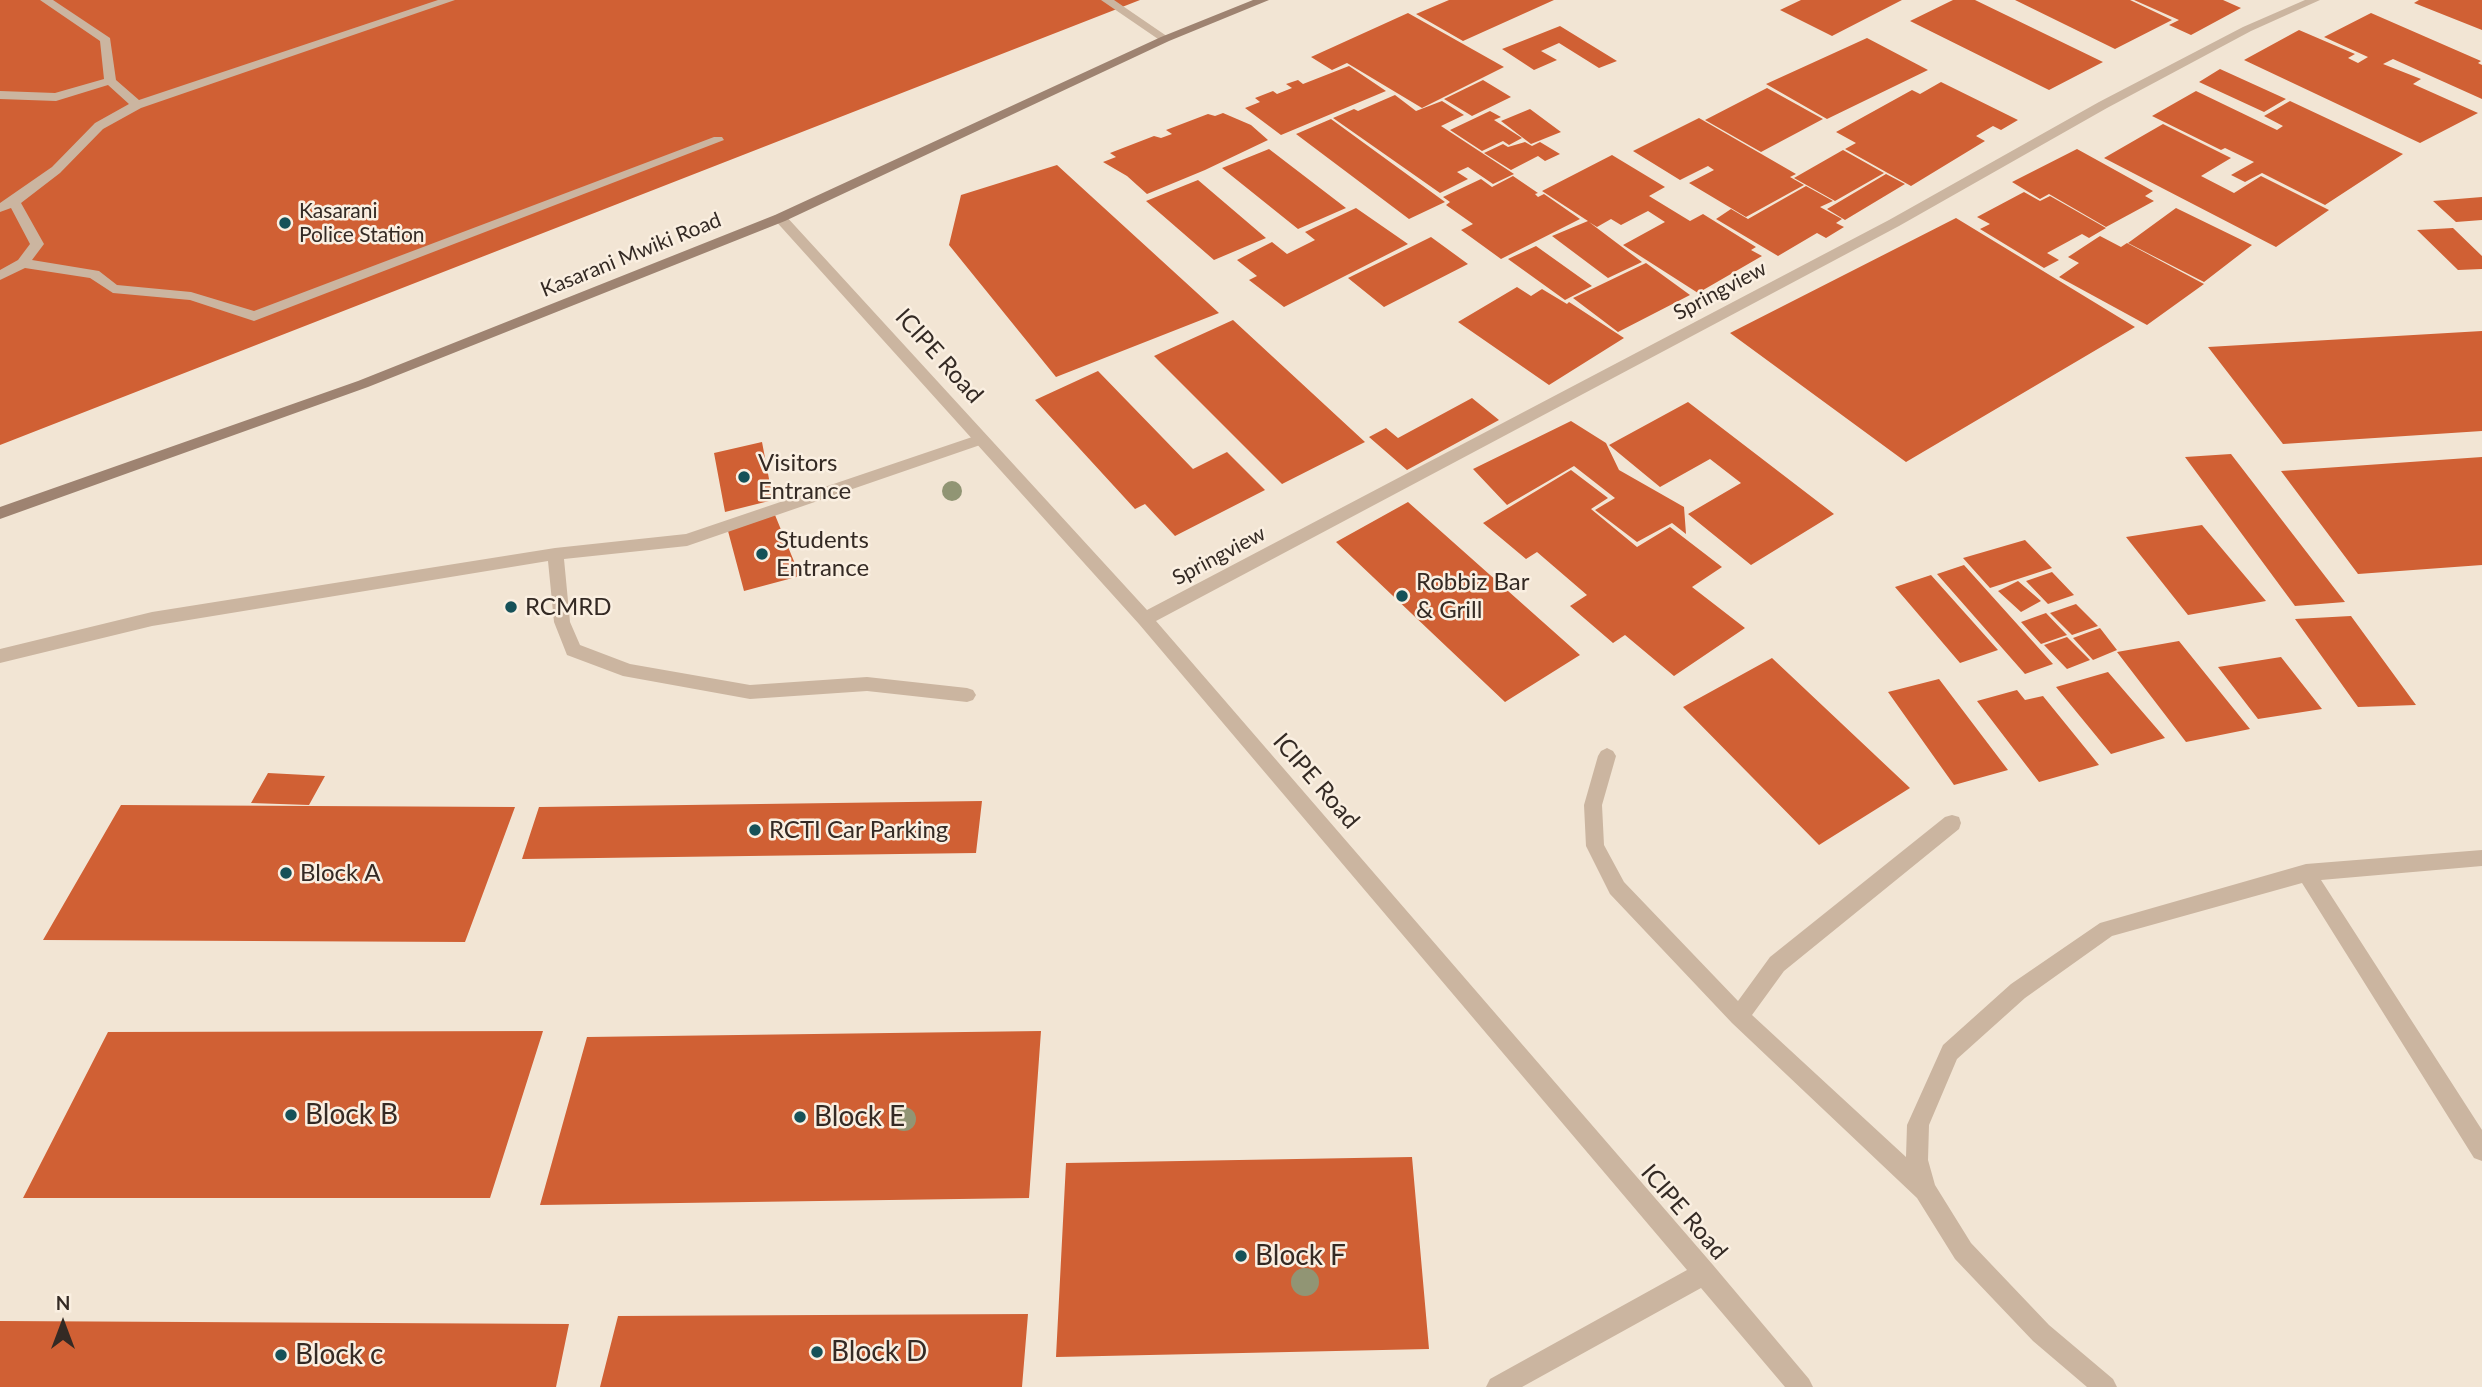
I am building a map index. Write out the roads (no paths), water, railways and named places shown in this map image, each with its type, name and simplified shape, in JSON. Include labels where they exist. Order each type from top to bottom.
[{"type":"main road","name":"Kasarani Mwiki Road","points":[[0,513],[363,384],[780,218],[1165,39],[1263,0]]},
{"type":"street","points":[[46,0],[106,40],[110,81],[137,105]]},
{"type":"street","points":[[0,208],[14,202],[56,170],[99,126],[137,105],[449,0]]},
{"type":"street","points":[[1107,0],[1165,39]]},
{"type":"street","name":"Springview","points":[[1145,619],[1881,229],[2103,105],[2248,29],[2314,0]]},
{"type":"street","points":[[0,95],[56,97],[110,81]]},
{"type":"street","points":[[23,263],[94,274],[113,289],[191,296],[254,316],[718,140]]},
{"type":"street","points":[[0,276],[23,263],[37,244],[14,202]]},
{"type":"street","name":"ICIPE Road","points":[[780,218],[1145,619],[1801,1387]]},
{"type":"street","points":[[0,656],[152,618],[555,554],[687,540],[981,439]]},
{"type":"street","points":[[555,554],[562,622],[573,650],[629,671],[750,692],[867,684],[967,695]]},
{"type":"street","points":[[1607,756],[1593,805],[1595,846],[1617,888],[1739,1016],[1925,1190],[1963,1251],[2041,1333],[2105,1387]]},
{"type":"street","points":[[1739,1016],[1777,964],[1952,823]]},
{"type":"street","points":[[1925,1190],[1917,1160],[1918,1125],[1950,1052],[2018,992],[2107,929],[2306,873],[2482,858]]},
{"type":"street","points":[[2306,873],[2482,1150]]},
{"type":"street","points":[[1498,1387],[1705,1273]]},
{"type":"place","name":"Kasarani Police Station","points":[[285,223]]},
{"type":"place","name":"Visitors Entrance","points":[[744,477]]},
{"type":"place","name":"Students Entrance","points":[[762,554]]},
{"type":"place","name":"Robbiz Bar & Grill","points":[[1402,596]]},
{"type":"place","name":"RCMRD","points":[[511,607]]},
{"type":"place","name":"RCTI Car Parking","points":[[755,830]]},
{"type":"place","name":"Block A","points":[[286,873]]},
{"type":"place","name":"Block B","points":[[291,1115]]},
{"type":"place","name":"Block E","points":[[800,1117]]},
{"type":"place","name":"Block F","points":[[1241,1256]]},
{"type":"place","name":"Block D","points":[[817,1352]]},
{"type":"place","name":"Block c","points":[[281,1355]]}]
